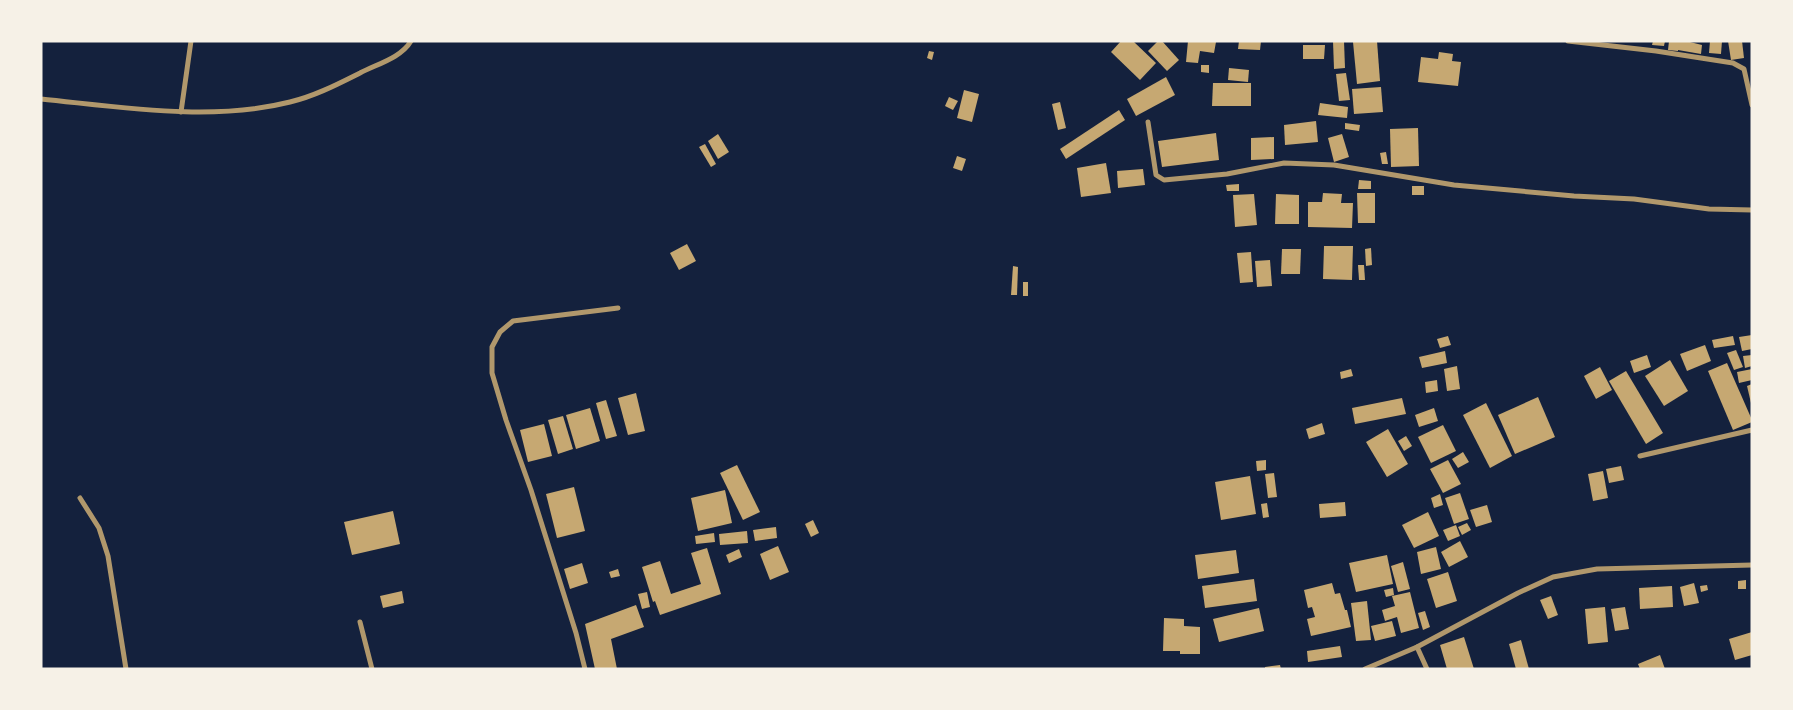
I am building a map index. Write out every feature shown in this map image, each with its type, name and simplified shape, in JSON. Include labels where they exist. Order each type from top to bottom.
[{"type":"street","points":[[181,112],[191,41]]},
{"type":"street","points":[[41,99],[142,110],[181,112],[264,108],[292,102],[326,89],[399,54],[411,41]]},
{"type":"street","points":[[1568,41],[1656,51],[1733,63],[1744,69],[1752,106]]},
{"type":"street","points":[[1148,122],[1156,175],[1164,180],[1227,174],[1284,163],[1334,165],[1454,185],[1574,196],[1634,199],[1709,209],[1752,210]]},
{"type":"street","points":[[585,669],[576,633],[492,373],[492,347],[500,332],[513,321],[618,308]]},
{"type":"street","points":[[1640,456],[1752,430]]},
{"type":"street","points":[[80,498],[99,528],[108,556],[126,669]]},
{"type":"street","points":[[1365,669],[1418,647],[1518,593],[1553,578],[1598,569],[1752,565]]},
{"type":"street","points":[[360,622],[372,669]]},
{"type":"street","points":[[1418,647],[1427,669]]},
{"type":"building","points":[[1121,41],[1133,41],[1156,63],[1140,80],[1111,52]]},
{"type":"building","points":[[1158,41],[1162,41],[1179,60],[1167,71],[1148,51]]},
{"type":"building","points":[[1188,41],[1216,42],[1214,53],[1200,51],[1198,63],[1186,62]]},
{"type":"building","points":[[1239,41],[1261,41],[1260,50],[1238,49]]},
{"type":"building","points":[[1333,41],[1344,41],[1345,68],[1334,69]]},
{"type":"building","points":[[1377,41],[1380,81],[1357,84],[1353,42]]},
{"type":"building","points":[[1653,41],[1665,41],[1664,46],[1652,45]]},
{"type":"building","points":[[1669,41],[1686,41],[1702,45],[1701,54],[1668,50]]},
{"type":"building","points":[[1710,41],[1722,41],[1721,54],[1709,53]]},
{"type":"building","points":[[1728,41],[1742,41],[1744,58],[1731,60]]},
{"type":"building","points":[[1303,45],[1325,45],[1324,59],[1303,59]]},
{"type":"building","points":[[929,51],[934,52],[932,60],[927,58]]},
{"type":"building","points":[[1439,52],[1453,54],[1452,61],[1461,62],[1458,86],[1418,82],[1421,57],[1438,59]]},
{"type":"building","points":[[1201,65],[1209,65],[1209,73],[1201,72]]},
{"type":"building","points":[[1229,68],[1249,70],[1248,82],[1228,80]]},
{"type":"building","points":[[1346,73],[1350,100],[1339,101],[1336,74]]},
{"type":"building","points":[[1166,77],[1175,95],[1136,116],[1127,99]]},
{"type":"building","points":[[1213,83],[1251,83],[1251,106],[1212,106]]},
{"type":"building","points":[[1381,87],[1383,112],[1354,114],[1352,89]]},
{"type":"building","points":[[964,90],[979,94],[972,122],[957,118]]},
{"type":"building","points":[[949,97],[958,101],[953,110],[945,106]]},
{"type":"building","points":[[1060,102],[1066,128],[1058,130],[1052,104]]},
{"type":"building","points":[[1320,103],[1348,107],[1347,118],[1318,115]]},
{"type":"building","points":[[1119,110],[1125,120],[1066,159],[1060,149]]},
{"type":"building","points":[[1316,121],[1318,142],[1285,145],[1284,125]]},
{"type":"building","points":[[1345,123],[1360,125],[1359,131],[1345,129]]},
{"type":"building","points":[[1418,128],[1419,166],[1391,167],[1390,129]]},
{"type":"building","points":[[1216,133],[1219,160],[1162,167],[1158,141]]},
{"type":"building","points":[[718,134],[729,152],[718,159],[708,141]]},
{"type":"building","points":[[1342,134],[1349,157],[1334,162],[1328,138]]},
{"type":"building","points":[[1274,137],[1274,159],[1251,160],[1251,138]]},
{"type":"building","points":[[705,144],[716,164],[711,167],[699,147]]},
{"type":"building","points":[[1386,152],[1388,164],[1382,164],[1380,153]]},
{"type":"building","points":[[957,156],[966,159],[962,171],[953,168]]},
{"type":"building","points":[[1106,163],[1111,193],[1081,197],[1077,168]]},
{"type":"building","points":[[1143,169],[1145,185],[1118,188],[1117,171]]},
{"type":"building","points":[[1359,180],[1371,181],[1371,189],[1358,189]]},
{"type":"building","points":[[1239,184],[1239,191],[1227,191],[1226,185]]},
{"type":"building","points":[[1412,186],[1424,186],[1424,195],[1412,195]]},
{"type":"building","points":[[1323,193],[1342,194],[1341,203],[1353,203],[1352,228],[1308,227],[1308,202],[1322,202]]},
{"type":"building","points":[[1357,193],[1375,193],[1375,223],[1358,223]]},
{"type":"building","points":[[1254,194],[1257,225],[1235,227],[1233,195]]},
{"type":"building","points":[[1276,194],[1299,195],[1299,224],[1275,224]]},
{"type":"building","points":[[687,244],[696,261],[679,270],[670,253]]},
{"type":"building","points":[[1324,246],[1353,246],[1352,280],[1323,279]]},
{"type":"building","points":[[1371,248],[1372,265],[1366,266],[1365,249]]},
{"type":"building","points":[[1282,249],[1301,249],[1300,274],[1281,274]]},
{"type":"building","points":[[1251,252],[1253,282],[1240,283],[1237,253]]},
{"type":"building","points":[[1270,260],[1272,286],[1257,287],[1255,261]]},
{"type":"building","points":[[1358,265],[1364,265],[1365,280],[1359,280]]},
{"type":"building","points":[[1013,266],[1018,267],[1017,295],[1011,295]]},
{"type":"building","points":[[1023,282],[1028,282],[1028,296],[1023,296]]},
{"type":"building","points":[[1752,335],[1752,349],[1742,351],[1739,337]]},
{"type":"building","points":[[1448,336],[1451,345],[1440,348],[1437,339]]},
{"type":"building","points":[[1733,336],[1735,345],[1714,348],[1712,340]]},
{"type":"building","points":[[1705,345],[1711,361],[1687,371],[1680,354]]},
{"type":"building","points":[[1736,350],[1743,367],[1734,370],[1727,353]]},
{"type":"building","points":[[1445,351],[1447,363],[1422,368],[1419,357]]},
{"type":"building","points":[[1647,355],[1651,367],[1634,373],[1630,361]]},
{"type":"building","points":[[1752,355],[1752,366],[1745,368],[1743,356]]},
{"type":"building","points":[[1670,360],[1688,391],[1664,406],[1645,376]]},
{"type":"building","points":[[1727,363],[1752,420],[1752,422],[1733,430],[1708,371]]},
{"type":"building","points":[[1457,366],[1460,389],[1447,391],[1444,369]]},
{"type":"building","points":[[1600,367],[1612,390],[1596,399],[1584,376]]},
{"type":"building","points":[[1351,369],[1353,376],[1341,379],[1340,372]]},
{"type":"building","points":[[1752,369],[1752,380],[1739,383],[1737,372]]},
{"type":"building","points":[[1626,371],[1663,433],[1646,444],[1609,381]]},
{"type":"building","points":[[1437,380],[1438,391],[1426,393],[1425,382]]},
{"type":"building","points":[[1752,384],[1752,403],[1751,403],[1747,386]]},
{"type":"building","points":[[636,393],[645,431],[628,435],[618,398]]},
{"type":"building","points":[[1538,397],[1555,437],[1515,454],[1498,415]]},
{"type":"building","points":[[1402,398],[1406,414],[1355,424],[1352,408]]},
{"type":"building","points":[[606,400],[617,436],[606,439],[596,403]]},
{"type":"building","points":[[1486,403],[1512,456],[1490,468],[1463,415]]},
{"type":"building","points":[[590,408],[600,441],[576,449],[566,415]]},
{"type":"building","points":[[1434,408],[1438,421],[1419,427],[1415,415]]},
{"type":"building","points":[[563,416],[573,449],[558,454],[548,420]]},
{"type":"building","points":[[1322,423],[1325,434],[1309,439],[1306,429]]},
{"type":"building","points":[[544,424],[552,456],[528,462],[520,430]]},
{"type":"building","points":[[1443,425],[1456,451],[1431,463],[1418,437]]},
{"type":"building","points":[[1388,429],[1408,464],[1387,477],[1366,442]]},
{"type":"building","points":[[1406,436],[1412,446],[1404,451],[1398,441]]},
{"type":"building","points":[[1463,452],[1469,462],[1458,468],[1452,459]]},
{"type":"building","points":[[1266,460],[1266,470],[1257,471],[1256,461]]},
{"type":"building","points":[[1448,460],[1461,484],[1443,493],[1430,469]]},
{"type":"building","points":[[737,465],[760,512],[743,520],[720,473]]},
{"type":"building","points":[[1621,466],[1624,480],[1609,483],[1606,469]]},
{"type":"building","points":[[1603,471],[1608,498],[1593,501],[1588,474]]},
{"type":"building","points":[[1274,473],[1277,497],[1268,498],[1265,474]]},
{"type":"building","points":[[1250,476],[1256,514],[1221,520],[1215,482]]},
{"type":"building","points":[[574,487],[585,531],[557,538],[546,494]]},
{"type":"building","points":[[725,490],[732,523],[698,531],[691,498]]},
{"type":"building","points":[[1460,493],[1469,519],[1454,524],[1445,498]]},
{"type":"building","points":[[1440,494],[1443,505],[1434,508],[1431,498]]},
{"type":"building","points":[[1345,502],[1346,516],[1320,518],[1319,504]]},
{"type":"building","points":[[1267,503],[1269,517],[1263,518],[1261,504]]},
{"type":"building","points":[[1487,505],[1492,522],[1476,527],[1470,510]]},
{"type":"building","points":[[393,511],[400,544],[352,555],[344,522]]},
{"type":"building","points":[[1428,512],[1439,536],[1414,548],[1402,525]]},
{"type":"building","points":[[813,520],[819,533],[811,537],[805,524]]},
{"type":"building","points":[[1467,523],[1471,530],[1462,535],[1458,527]]},
{"type":"building","points":[[1456,525],[1460,536],[1448,541],[1443,530]]},
{"type":"building","points":[[776,527],[777,538],[755,541],[753,530]]},
{"type":"building","points":[[747,531],[748,543],[720,545],[719,534]]},
{"type":"building","points":[[714,533],[715,542],[696,544],[695,536]]},
{"type":"building","points":[[1460,541],[1468,557],[1449,567],[1441,552]]},
{"type":"building","points":[[778,546],[789,572],[770,580],[760,554]]},
{"type":"building","points":[[1436,547],[1441,569],[1421,574],[1417,552]]},
{"type":"building","points":[[707,548],[721,594],[660,615],[655,601],[653,602],[642,567],[660,561],[671,594],[701,584],[691,553]]},
{"type":"building","points":[[739,549],[742,557],[729,563],[726,555]]},
{"type":"building","points":[[1236,550],[1239,573],[1198,579],[1195,555]]},
{"type":"building","points":[[1387,555],[1393,584],[1356,592],[1349,563]]},
{"type":"building","points":[[1403,562],[1410,589],[1398,592],[1391,566]]},
{"type":"building","points":[[582,563],[588,583],[570,589],[564,569]]},
{"type":"building","points":[[618,569],[620,576],[611,578],[609,572]]},
{"type":"building","points":[[1448,572],[1457,601],[1436,608],[1427,579]]},
{"type":"building","points":[[1254,579],[1257,601],[1205,608],[1202,586]]},
{"type":"building","points":[[1746,580],[1746,589],[1738,589],[1738,581]]},
{"type":"building","points":[[1332,583],[1335,594],[1340,593],[1351,627],[1311,636],[1307,619],[1315,617],[1312,607],[1308,608],[1304,590]]},
{"type":"building","points":[[1694,583],[1699,603],[1684,606],[1680,587]]},
{"type":"building","points":[[1707,585],[1708,590],[1701,592],[1700,586]]},
{"type":"building","points":[[1672,586],[1673,607],[1640,609],[1639,588]]},
{"type":"building","points":[[1393,588],[1394,595],[1386,597],[1384,590]]},
{"type":"building","points":[[402,591],[404,603],[383,608],[380,596]]},
{"type":"building","points":[[647,592],[650,607],[642,609],[638,594]]},
{"type":"building","points":[[1410,592],[1419,628],[1401,633],[1397,617],[1385,621],[1382,610],[1395,606],[1392,596]]},
{"type":"building","points":[[1551,596],[1558,615],[1548,619],[1540,600]]},
{"type":"building","points":[[1367,601],[1371,640],[1356,641],[1351,603]]},
{"type":"building","points":[[636,605],[644,627],[611,639],[617,669],[595,669],[585,624]]},
{"type":"building","points":[[1605,607],[1608,642],[1588,644],[1585,609]]},
{"type":"building","points":[[1625,607],[1629,629],[1615,631],[1611,609]]},
{"type":"building","points":[[1259,608],[1264,631],[1219,642],[1213,619]]},
{"type":"building","points":[[1425,611],[1430,627],[1423,630],[1418,613]]},
{"type":"building","points":[[1164,618],[1184,619],[1184,626],[1200,627],[1200,654],[1180,654],[1180,651],[1163,651]]},
{"type":"building","points":[[1392,621],[1396,636],[1375,641],[1371,626]]},
{"type":"building","points":[[1752,632],[1752,655],[1735,660],[1729,639]]},
{"type":"building","points":[[1464,637],[1474,669],[1447,669],[1440,645]]},
{"type":"building","points":[[1521,640],[1529,669],[1516,669],[1509,644]]},
{"type":"building","points":[[1340,646],[1342,657],[1308,662],[1307,651]]},
{"type":"building","points":[[1660,655],[1665,669],[1640,669],[1638,664]]},
{"type":"building","points":[[1280,665],[1281,669],[1265,669],[1265,667]]}]
